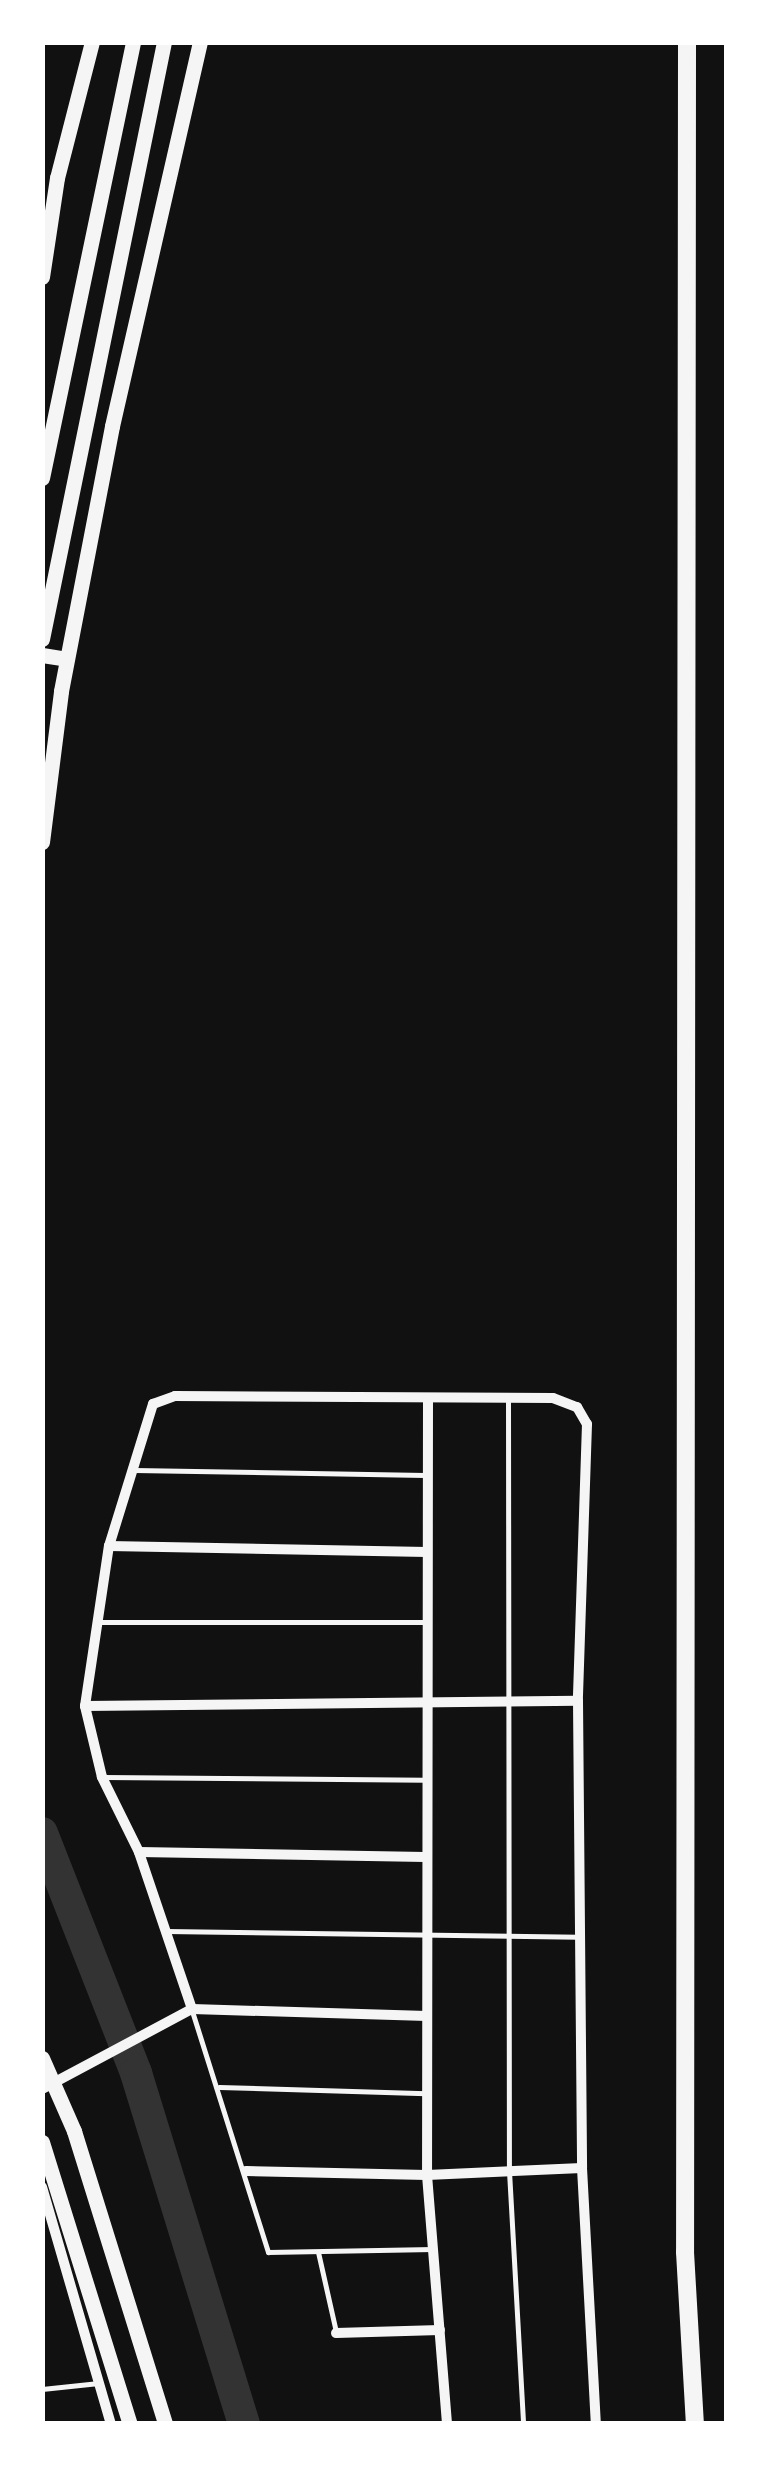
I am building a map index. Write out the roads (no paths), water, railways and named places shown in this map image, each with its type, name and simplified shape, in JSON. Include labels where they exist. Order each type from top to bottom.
[{"type":"highway","points":[[686,42],[685,2252],[695,2424]]},
{"type":"main road","points":[[42,277],[92,42]]},
{"type":"main road","points":[[42,478],[133,42]]},
{"type":"main road","points":[[42,639],[164,42]]},
{"type":"main road","points":[[42,842],[60,691],[200,42]]},
{"type":"main road","points":[[42,655],[67,658]]},
{"type":"main road","points":[[42,688],[60,691]]},
{"type":"main road","points":[[42,2058],[74,2131],[165,2424]]},
{"type":"main road","points":[[42,2142],[130,2424]]},
{"type":"street","points":[[192,2009],[139,1852],[102,1776],[85,1706],[93,1622],[109,1546],[128,1470],[154,1404],[175,1396],[553,1398],[577,1407],[587,1424],[578,1700],[578,1937],[582,2168],[596,2424]]},
{"type":"street","points":[[428,1398],[427,2175],[446,2424]]},
{"type":"street","points":[[109,1546],[427,1552]]},
{"type":"street","points":[[85,1706],[578,1700]]},
{"type":"street","points":[[139,1852],[425,1857]]},
{"type":"street","points":[[48,2086],[192,2009],[427,2016]]},
{"type":"street","points":[[246,2171],[427,2175],[582,2168]]},
{"type":"street","points":[[42,2187],[102,2382],[111,2424]]},
{"type":"street","points":[[336,2333],[440,2330]]},
{"type":"lane","points":[[508,1398],[509,2171],[523,2424]]},
{"type":"lane","points":[[128,1470],[426,1475]]},
{"type":"lane","points":[[93,1622],[426,1622]]},
{"type":"lane","points":[[102,1776],[425,1780]]},
{"type":"lane","points":[[166,1931],[578,1937]]},
{"type":"lane","points":[[192,2009],[246,2171],[268,2252],[433,2250]]},
{"type":"lane","points":[[218,2087],[426,2094]]},
{"type":"lane","points":[[318,2252],[336,2333]]},
{"type":"lane","points":[[42,2389],[102,2382]]},
{"type":"waterway","points":[[42,1833],[136,2073],[244,2424]]}]
